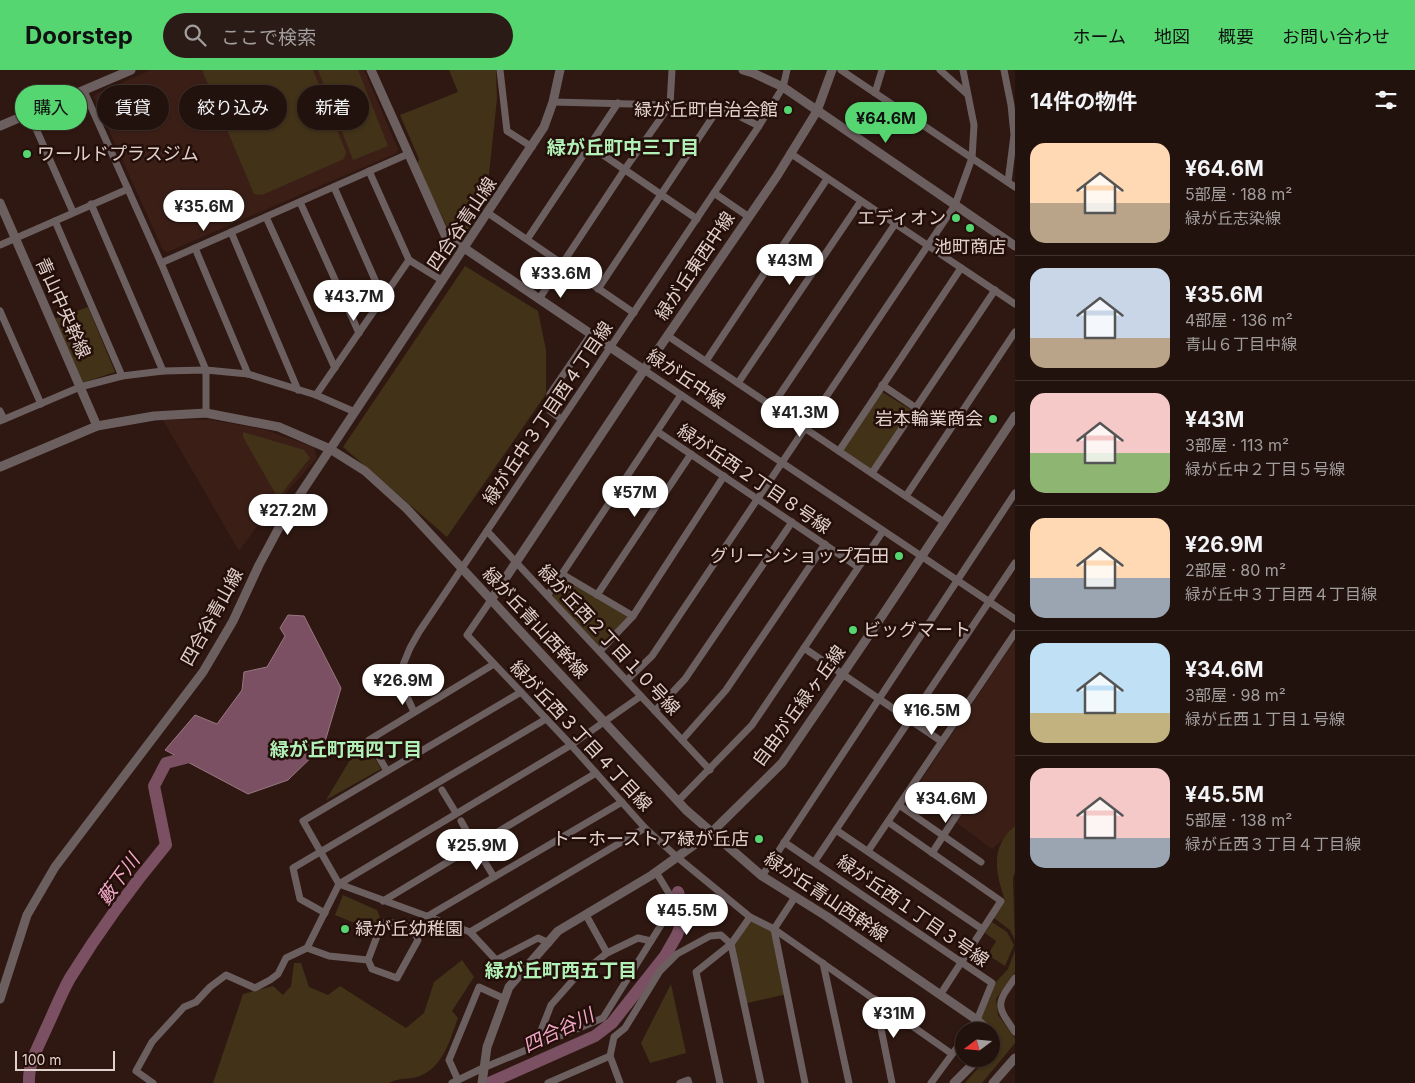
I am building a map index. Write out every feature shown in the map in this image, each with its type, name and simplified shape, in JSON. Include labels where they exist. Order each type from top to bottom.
[{"type":"street","points":[[87,90],[131,70]]},
{"type":"street","name":"緑が丘中線","points":[[371,70],[445,235],[782,464],[1015,619]]},
{"type":"street","points":[[500,70],[507,131],[532,147]]},
{"type":"street","name":"四合谷青山線","points":[[0,999],[27,915],[55,866],[203,672],[233,622],[259,565],[283,520],[544,127],[553,102],[560,70]]},
{"type":"street","points":[[539,299],[625,168],[670,105],[672,70]]},
{"type":"street","points":[[742,70],[783,87],[1015,246]]},
{"type":"street","name":"緑が丘中３丁目西４丁目線","points":[[414,712],[398,677],[419,632],[759,126],[783,87],[787,70]]},
{"type":"street","name":"緑が丘東西中線","points":[[491,600],[644,370],[777,176],[817,111],[832,70]]},
{"type":"street","points":[[841,70],[1015,187]]},
{"type":"street","points":[[875,93],[882,70]]},
{"type":"street","points":[[940,70],[967,94]]},
{"type":"street","points":[[627,680],[652,656],[955,206],[972,158],[974,125],[963,70]]},
{"type":"street","points":[[1004,70],[1011,105],[1014,136],[1008,182]]},
{"type":"street","points":[[87,98],[161,262],[206,370],[206,413]]},
{"type":"street","points":[[553,102],[670,105],[718,109],[737,115],[759,126]]},
{"type":"street","points":[[528,238],[618,103]]},
{"type":"street","points":[[598,289],[718,109]]},
{"type":"street","points":[[0,126],[15,119]]},
{"type":"street","points":[[37,130],[73,212]]},
{"type":"street","points":[[590,146],[625,168],[660,195],[697,219]]},
{"type":"street","points":[[790,153],[1015,304]]},
{"type":"street","points":[[161,262],[408,154]]},
{"type":"street","points":[[369,171],[409,260],[443,281]]},
{"type":"street","points":[[706,361],[827,179]]},
{"type":"street","points":[[334,187],[383,298]]},
{"type":"street","points":[[0,245],[128,189]]},
{"type":"street","points":[[714,193],[749,217]]},
{"type":"street","points":[[738,383],[861,201]]},
{"type":"street","points":[[300,202],[359,333]]},
{"type":"street","name":"青山中央幹線","points":[[0,203],[97,426]]},
{"type":"street","points":[[91,204],[163,371]]},
{"type":"street","points":[[488,213],[528,238],[562,264],[634,313]]},
{"type":"street","points":[[266,217],[335,368]]},
{"type":"street","points":[[55,221],[122,376]]},
{"type":"street","points":[[772,406],[895,224]]},
{"type":"street","points":[[231,232],[298,390]]},
{"type":"street","points":[[195,248],[248,374]]},
{"type":"street","points":[[316,395],[409,260]]},
{"type":"street","points":[[839,451],[961,268]]},
{"type":"street","points":[[872,473],[995,290]]},
{"type":"street","points":[[0,311],[41,404]]},
{"type":"street","points":[[906,496],[1015,332]]},
{"type":"street","points":[[561,419],[550,410],[550,394],[591,334]]},
{"type":"street","points":[[668,336],[944,522]]},
{"type":"street","points":[[0,410],[2,420],[80,388],[122,376],[163,371],[206,370],[248,374],[316,395],[355,412]]},
{"type":"street","points":[[882,385],[916,408]]},
{"type":"street","points":[[548,595],[681,395]]},
{"type":"street","name":"緑が丘青山西幹線","points":[[0,467],[97,426],[154,416],[206,413],[279,427],[330,449],[365,471],[406,508],[604,722],[678,800],[712,832],[762,876],[978,1022]]},
{"type":"street","name":"自由が丘緑ヶ丘線","points":[[482,1075],[487,1047],[509,987],[558,932],[656,872],[712,832],[782,763],[1015,416]]},
{"type":"street","name":"緑が丘西２丁目８号線","points":[[658,432],[858,567]]},
{"type":"street","points":[[597,595],[691,454]]},
{"type":"street","points":[[600,651],[633,616],[724,476]]},
{"type":"street","points":[[762,876],[1015,493]]},
{"type":"street","points":[[655,710],[685,679],[792,522]]},
{"type":"street","name":"緑が丘西２丁目１０号線","points":[[487,530],[710,770]]},
{"type":"street","points":[[678,800],[710,770],[752,724],[883,531]]},
{"type":"street","points":[[682,740],[726,690],[824,544]]},
{"type":"street","points":[[815,861],[1015,563]]},
{"type":"street","points":[[562,574],[633,616]]},
{"type":"street","name":"緑が丘西３丁目４丁目線","points":[[491,600],[467,635],[571,745],[645,828],[677,858],[750,917],[774,929],[952,1054]]},
{"type":"street","points":[[868,852],[1015,633]]},
{"type":"street","points":[[804,648],[941,741]]},
{"type":"street","points":[[387,771],[368,740],[494,664]]},
{"type":"street","points":[[521,692],[303,821],[339,884],[470,932],[496,960],[538,938],[548,943]]},
{"type":"street","points":[[153,1083],[136,1071],[152,1042],[184,1006],[196,1002],[210,987],[226,975],[254,988],[270,980],[278,974],[286,958],[308,948],[339,884],[571,745],[641,696]]},
{"type":"street","points":[[325,913],[300,899],[293,868],[546,719]]},
{"type":"street","points":[[383,901],[596,773]]},
{"type":"street","points":[[442,790],[456,813]]},
{"type":"street","points":[[428,916],[622,802]]},
{"type":"street","points":[[899,805],[981,862]]},
{"type":"street","points":[[932,853],[958,813]]},
{"type":"street","points":[[461,821],[475,846]]},
{"type":"street","points":[[888,822],[1000,901],[940,995]]},
{"type":"street","points":[[470,932],[645,828]]},
{"type":"street","points":[[836,830],[982,929]]},
{"type":"street","name":"緑が丘西１丁目３号線","points":[[784,842],[815,861],[992,983],[976,1020]]},
{"type":"street","points":[[480,854],[494,877]]},
{"type":"street","points":[[505,999],[479,988],[449,1060],[455,1082],[482,1075],[535,1046],[603,1018],[671,910],[673,900],[656,872]]},
{"type":"street","points":[[795,897],[774,929],[805,1083]]},
{"type":"street","points":[[586,915],[607,953]]},
{"type":"street","points":[[720,1083],[696,972],[731,944],[750,917]]},
{"type":"street","points":[[382,923],[396,923],[413,928],[418,940],[397,978],[372,969],[368,960],[382,923]]},
{"type":"street","points":[[620,1083],[610,1056],[614,1037],[625,1028],[660,971],[677,954],[710,936],[721,935],[731,944],[762,1083]]},
{"type":"street","points":[[535,1046],[551,1005],[574,979],[607,953],[638,938],[652,940]]},
{"type":"street","points":[[308,948],[329,956],[368,960]]},
{"type":"street","points":[[823,963],[849,1083]]},
{"type":"street","points":[[1015,978],[1003,994],[1000,1005],[1003,1014],[1015,1032]]},
{"type":"street","points":[[875,999],[892,1083]]},
{"type":"street","points":[[932,1083],[955,1050]]},
{"type":"street","points":[[548,1083],[610,1056]]},
{"type":"street","points":[[993,1083],[1015,1058]]},
{"type":"street","points":[[954,1083],[969,1068]]},
{"type":"street","points":[[680,1083],[688,1080],[689,1083]]},
{"type":"shaded area","points":[[151,70],[364,70],[398,149],[397,153],[167,252],[163,250],[109,130],[169,130],[169,85],[117,85]]},
{"type":"shaded area","points":[[202,70],[313,70],[319,85],[297,85],[297,130],[337,130],[346,152],[344,159],[262,195],[254,194],[227,130],[287,130],[287,85],[208,85]]},
{"type":"shaded area","points":[[318,70],[358,70],[364,85],[324,85]]},
{"type":"shaded area","points":[[449,70],[496,70],[497,99],[486,202],[462,238],[449,231],[417,165],[419,159],[400,115],[458,92]]},
{"type":"shaded area","points":[[97,94],[97,104],[94,97]]},
{"type":"shaded area","points":[[369,98],[388,146],[353,160],[341,130],[369,130]]},
{"type":"shaded area","points":[[465,266],[538,311],[546,350],[546,394],[447,537],[343,447]]},
{"type":"shaded area","points":[[88,307],[115,372],[82,383],[54,319]]},
{"type":"shaded area","points":[[879,390],[913,411],[872,473],[839,451]]},
{"type":"shaded area","points":[[163,420],[212,420],[262,429],[314,447],[317,458],[261,521],[239,551]]},
{"type":"shaded area","points":[[243,432],[304,450],[310,458],[278,498],[243,437]]},
{"type":"shaded area","points":[[562,578],[626,614],[627,617],[602,645],[599,646],[552,597]]},
{"type":"shaded area","points":[[288,615],[304,616],[341,688],[324,745],[288,780],[248,794],[165,750],[195,715],[217,724],[242,690],[244,672],[267,667],[285,636],[280,628]]},
{"type":"shaded area","points":[[1015,640],[1015,828],[992,849],[914,791]]},
{"type":"shaded area","points":[[363,738],[381,769],[326,800]]},
{"type":"shaded area","points":[[1015,826],[1015,872],[1013,878],[1015,940],[1010,930],[994,918],[1005,901],[997,870],[998,852],[1001,843]]},
{"type":"shaded area","points":[[343,895],[377,910],[380,917],[374,931],[335,915]]},
{"type":"shaded area","points":[[750,917],[774,929],[787,994],[744,1004],[731,944]]},
{"type":"shaded area","points":[[992,922],[1007,932],[1014,945],[1005,966],[988,955],[996,941],[985,933]]},
{"type":"shaded area","points":[[1015,950],[1015,972],[996,999],[998,1015],[1015,1038],[1015,1043],[1000,1061],[1000,1022],[984,1022],[981,1019],[996,982],[1008,969]]},
{"type":"shaded area","points":[[462,960],[474,977],[452,1011],[458,1018],[445,1052],[435,1066],[420,1076],[389,1083],[213,1083],[243,994],[273,986],[283,995],[291,986],[294,963],[301,963],[309,987],[328,995],[340,986],[406,1028],[424,1013],[434,982]]},
{"type":"shaded area","points":[[671,984],[686,1053],[650,1063],[641,1043]]},
{"type":"shaded area","points":[[978,1068],[994,1068],[982,1083],[965,1083]]},
{"type":"waterway","name":"藪下川","points":[[29,1083],[30,1069],[34,1056],[70,978],[92,943],[166,845],[154,786],[166,763],[197,755]]},
{"type":"waterway","name":"四合谷川","points":[[489,1083],[595,1036],[612,1023],[665,956],[677,935],[684,911],[678,892]]},
{"type":"place","name":"緑が丘町自治会館","points":[[788,110]]},
{"type":"place","name":"ワールドプラスジム","points":[[27,154]]},
{"type":"place","name":"エディオン","points":[[956,218]]},
{"type":"place","name":"池町商店","points":[[970,228]]},
{"type":"place","name":"岩本輪業商会","points":[[993,419]]},
{"type":"place","name":"グリーンショップ石田","points":[[899,556]]},
{"type":"place","name":"ビッグマート","points":[[853,630]]},
{"type":"place","name":"トーホーストア緑が丘店","points":[[759,839]]},
{"type":"place","name":"緑が丘幼稚園","points":[[345,929]]},
{"type":"district","name":"緑が丘町中三丁目","points":[[623,147]]},
{"type":"district","name":"緑が丘町西四丁目","points":[[346,749]]},
{"type":"district","name":"緑が丘町西五丁目","points":[[561,970]]}]
